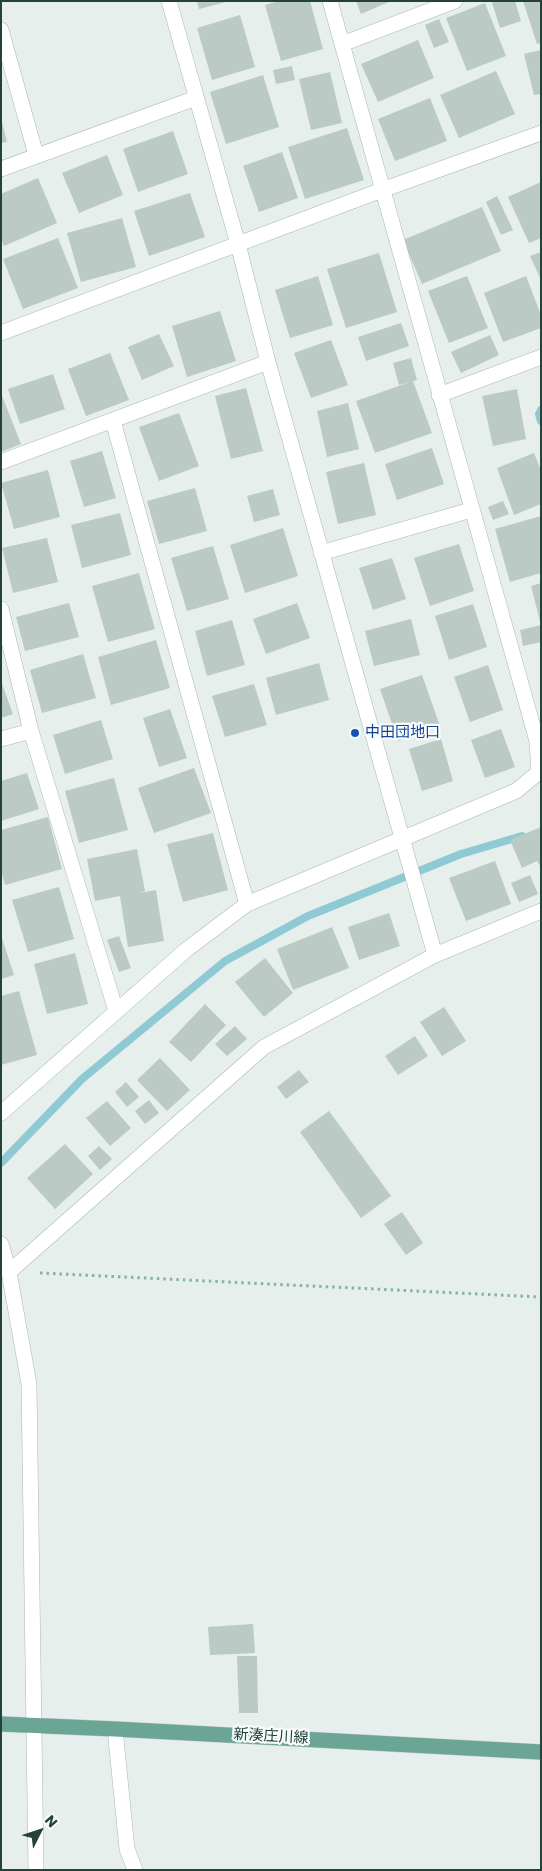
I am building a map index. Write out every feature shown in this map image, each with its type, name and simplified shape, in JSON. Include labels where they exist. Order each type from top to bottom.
[{"type":"main road","name":"新湊庄川線","points":[[1,1724],[541,1752]]},
{"type":"street","points":[[169,1],[238,244],[268,362],[321,553],[435,955]]},
{"type":"street","points":[[1,1113],[186,950],[248,904],[516,790],[539,772],[536,740],[330,1]]},
{"type":"street","points":[[342,44],[455,1]]},
{"type":"street","points":[[1,30],[36,155]]},
{"type":"street","points":[[1,169],[196,98]]},
{"type":"street","points":[[1,333],[382,190],[541,133]]},
{"type":"street","points":[[439,395],[541,357]]},
{"type":"street","points":[[1,462],[268,362]]},
{"type":"street","points":[[113,421],[248,904]]},
{"type":"street","points":[[321,553],[471,510]]},
{"type":"street","points":[[1,608],[31,731],[116,1011]]},
{"type":"street","points":[[1,739],[31,731]]},
{"type":"street","points":[[9,1272],[264,1047],[435,955],[541,911]]},
{"type":"street","points":[[2,1246],[9,1272],[29,1384],[36,1870]]},
{"type":"street","points":[[115,1729],[127,1849],[135,1870]]},
{"type":"path","points":[[9,1272],[541,1297]]},
{"type":"building","points":[[197,1],[226,1],[226,2],[199,9]]},
{"type":"building","points":[[279,1],[310,1],[323,49],[281,61],[265,5]]},
{"type":"building","points":[[356,1],[391,1],[361,14]]},
{"type":"building","points":[[497,1],[515,1],[521,21],[500,28],[492,3]]},
{"type":"building","points":[[523,1],[541,1],[541,43],[537,44]]},
{"type":"building","points":[[485,3],[506,56],[467,71],[446,18]]},
{"type":"building","points":[[240,15],[255,67],[212,80],[197,28]]},
{"type":"building","points":[[439,19],[449,42],[434,48],[425,25]]},
{"type":"building","points":[[418,40],[434,78],[378,102],[361,64]]},
{"type":"building","points":[[541,50],[541,94],[534,95],[524,54]]},
{"type":"building","points":[[292,66],[295,80],[276,84],[273,70]]},
{"type":"building","points":[[496,71],[515,114],[459,138],[440,95]]},
{"type":"building","points":[[330,72],[342,123],[311,130],[299,79]]},
{"type":"building","points":[[263,75],[279,127],[226,144],[210,92]]},
{"type":"building","points":[[430,98],[447,141],[395,161],[378,119]]},
{"type":"building","points":[[1,123],[7,142],[1,143]]},
{"type":"building","points":[[347,128],[364,180],[305,199],[288,147]]},
{"type":"building","points":[[173,131],[188,174],[138,192],[123,149]]},
{"type":"building","points":[[282,152],[298,198],[259,212],[243,166]]},
{"type":"building","points":[[107,155],[123,195],[79,213],[62,173]]},
{"type":"building","points":[[38,178],[57,223],[4,246],[1,239],[1,194]]},
{"type":"building","points":[[541,182],[541,238],[529,243],[508,197]]},
{"type":"building","points":[[190,193],[205,237],[149,256],[134,211]]},
{"type":"building","points":[[497,196],[513,230],[501,235],[486,202]]},
{"type":"building","points":[[482,207],[501,251],[422,284],[403,240]]},
{"type":"building","points":[[122,218],[136,267],[81,282],[67,233]]},
{"type":"building","points":[[58,238],[78,288],[23,309],[3,259]]},
{"type":"building","points":[[541,252],[541,280],[530,256]]},
{"type":"building","points":[[379,253],[397,312],[346,328],[327,269]]},
{"type":"building","points":[[318,276],[333,325],[290,338],[275,290]]},
{"type":"building","points":[[467,276],[488,328],[449,343],[428,291]]},
{"type":"building","points":[[526,276],[541,315],[541,328],[503,342],[484,293]]},
{"type":"building","points":[[220,311],[236,361],[187,377],[172,326]]},
{"type":"building","points":[[401,323],[409,346],[366,361],[358,337]]},
{"type":"building","points":[[159,334],[174,366],[142,380],[128,347]]},
{"type":"building","points":[[490,335],[499,355],[461,373],[451,352]]},
{"type":"building","points":[[331,340],[348,385],[311,398],[294,353]]},
{"type":"building","points":[[110,353],[129,400],[86,416],[68,369]]},
{"type":"building","points":[[411,358],[417,380],[413,381],[432,433],[375,453],[356,401],[410,382],[399,385],[393,363]]},
{"type":"building","points":[[53,374],[65,409],[20,424],[8,389]]},
{"type":"building","points":[[246,388],[263,451],[231,459],[215,396]]},
{"type":"building","points":[[517,389],[526,439],[493,446],[482,396]]},
{"type":"building","points":[[1,393],[21,444],[1,452]]},
{"type":"building","points":[[348,403],[359,449],[327,457],[317,411]]},
{"type":"building","points":[[179,413],[199,466],[159,481],[139,427]]},
{"type":"building","points":[[432,448],[444,484],[397,500],[385,464]]},
{"type":"building","points":[[102,451],[116,498],[84,507],[70,461]]},
{"type":"building","points":[[534,453],[541,470],[541,504],[514,515],[497,468]]},
{"type":"building","points":[[364,463],[376,515],[338,524],[326,472]]},
{"type":"building","points":[[48,470],[60,517],[14,529],[1,483]]},
{"type":"building","points":[[195,488],[207,531],[159,544],[147,501]]},
{"type":"building","points":[[273,489],[280,515],[254,522],[247,496]]},
{"type":"building","points":[[503,501],[509,514],[493,520],[488,507]]},
{"type":"building","points":[[120,513],[131,555],[82,568],[71,525]]},
{"type":"building","points":[[541,516],[541,573],[510,582],[495,529]]},
{"type":"building","points":[[283,528],[298,576],[245,593],[230,545]]},
{"type":"building","points":[[47,538],[58,582],[13,593],[2,548]]},
{"type":"building","points":[[459,544],[474,591],[430,606],[414,558]]},
{"type":"building","points":[[213,546],[229,599],[187,611],[171,558]]},
{"type":"building","points":[[392,558],[406,599],[373,610],[359,568]]},
{"type":"building","points":[[139,573],[155,629],[108,642],[92,586]]},
{"type":"building","points":[[541,583],[541,621],[540,621],[531,586]]},
{"type":"building","points":[[69,603],[79,637],[25,651],[16,617]]},
{"type":"building","points":[[297,603],[310,638],[266,654],[253,619]]},
{"type":"building","points":[[473,604],[487,647],[449,660],[435,616]]},
{"type":"building","points":[[411,619],[420,655],[374,666],[365,631]]},
{"type":"building","points":[[232,620],[245,665],[207,676],[195,631]]},
{"type":"building","points":[[541,625],[541,642],[523,646],[520,630]]},
{"type":"building","points":[[156,640],[170,688],[111,705],[98,657]]},
{"type":"building","points":[[83,654],[96,698],[42,713],[30,670]]},
{"type":"building","points":[[319,663],[329,700],[276,715],[266,678]]},
{"type":"building","points":[[488,665],[503,710],[470,722],[454,677]]},
{"type":"building","points":[[422,675],[440,726],[398,741],[380,689]]},
{"type":"building","points":[[1,681],[13,714],[1,718]]},
{"type":"building","points":[[254,684],[267,725],[225,737],[212,696]]},
{"type":"building","points":[[170,709],[187,758],[159,767],[143,718]]},
{"type":"building","points":[[101,720],[113,759],[65,774],[53,735]]},
{"type":"building","points":[[501,729],[515,767],[485,778],[471,740]]},
{"type":"building","points":[[441,739],[453,781],[422,791],[409,749]]},
{"type":"building","points":[[194,768],[211,813],[154,833],[138,788]]},
{"type":"building","points":[[27,773],[39,809],[1,821],[1,781]]},
{"type":"building","points":[[114,778],[128,830],[79,843],[65,791]]},
{"type":"building","points":[[48,817],[62,869],[5,885],[1,870],[1,830]]},
{"type":"building","points":[[541,827],[541,867],[537,861],[522,868],[510,840]]},
{"type":"building","points":[[213,833],[228,890],[183,902],[167,844]]},
{"type":"building","points":[[137,849],[145,891],[139,893],[156,890],[164,941],[128,947],[120,896],[95,901],[87,859]]},
{"type":"building","points":[[495,861],[511,904],[466,921],[449,878]]},
{"type":"building","points":[[530,875],[538,894],[519,902],[511,883]]},
{"type":"building","points":[[59,887],[74,939],[28,952],[12,900]]},
{"type":"building","points":[[389,913],[400,946],[359,960],[348,927]]},
{"type":"building","points":[[332,927],[349,968],[293,990],[277,949]]},
{"type":"building","points":[[1,935],[14,975],[1,979]]},
{"type":"building","points":[[119,936],[131,968],[119,972],[107,940]]},
{"type":"building","points":[[75,953],[88,1004],[47,1014],[34,964]]},
{"type":"building","points":[[265,958],[293,993],[264,1017],[235,982]]},
{"type":"building","points":[[19,991],[37,1055],[1,1065],[1,996]]},
{"type":"building","points":[[205,1004],[226,1025],[191,1062],[169,1042]]},
{"type":"building","points":[[444,1007],[466,1041],[442,1056],[420,1022]]},
{"type":"building","points":[[235,1026],[247,1039],[227,1056],[215,1044]]},
{"type":"building","points":[[415,1036],[428,1056],[398,1075],[385,1056]]},
{"type":"building","points":[[160,1058],[190,1090],[167,1111],[137,1080]]},
{"type":"building","points":[[299,1070],[309,1082],[286,1099],[277,1087]]},
{"type":"building","points":[[126,1082],[139,1097],[127,1107],[115,1092]]},
{"type":"building","points":[[149,1100],[159,1113],[145,1124],[135,1111]]},
{"type":"building","points":[[107,1101],[131,1128],[110,1146],[86,1118]]},
{"type":"building","points":[[329,1111],[391,1196],[361,1218],[300,1132]]},
{"type":"building","points":[[65,1144],[93,1174],[55,1209],[27,1178]]},
{"type":"building","points":[[99,1146],[112,1159],[100,1170],[88,1156]]},
{"type":"building","points":[[402,1212],[423,1243],[406,1255],[384,1224]]},
{"type":"building","points":[[253,1624],[255,1653],[210,1655],[208,1627]]},
{"type":"building","points":[[237,1656],[257,1656],[258,1713],[239,1713]]},
{"type":"waterway","points":[[541,410],[539,414],[541,421]]},
{"type":"waterway","points":[[1,1163],[82,1079],[225,961],[308,916],[461,854],[522,836]]},
{"type":"place","name":"中田団地口","points":[[355,733]]}]
